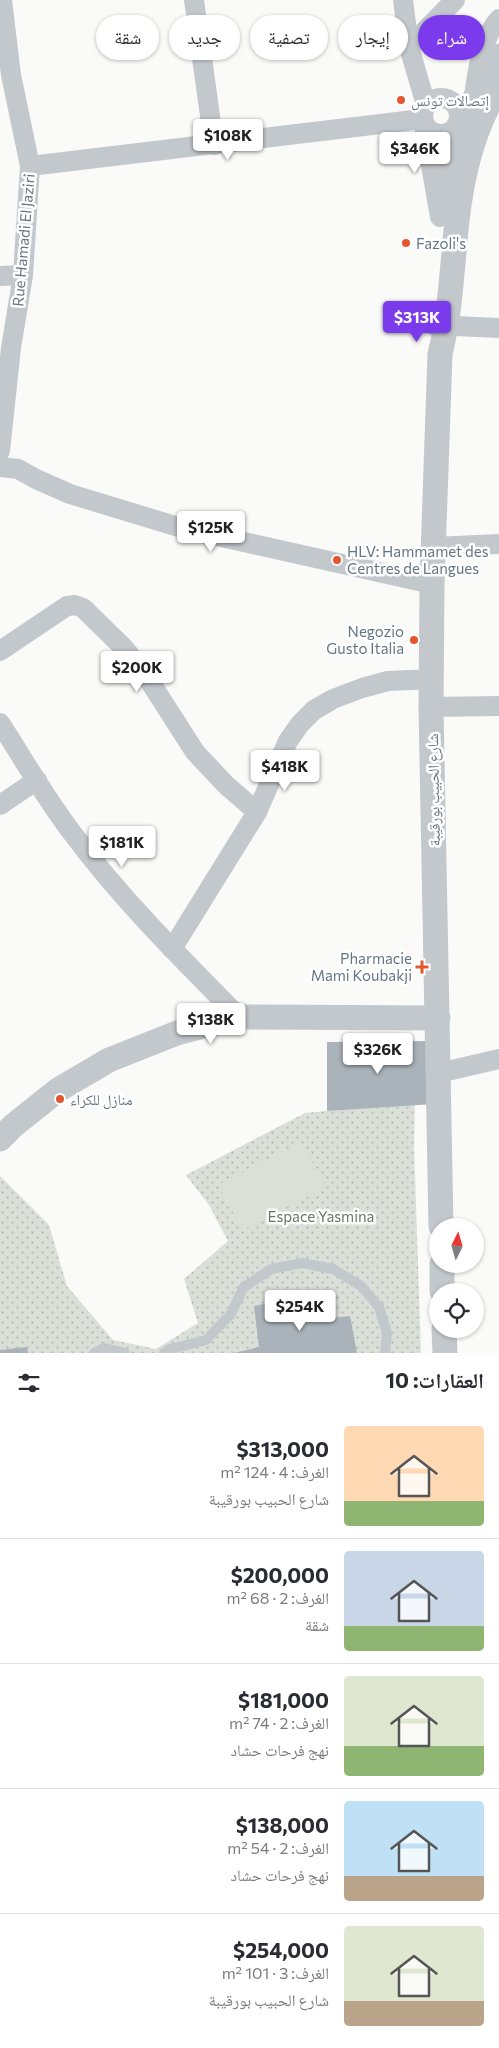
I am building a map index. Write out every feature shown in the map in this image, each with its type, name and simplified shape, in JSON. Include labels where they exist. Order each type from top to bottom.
[{"type":"street","name":"Rue Hamadi El Jaziri","points":[[0,451],[11,348],[23,275],[30,166],[11,75],[2,0]]},
{"type":"street","points":[[194,0],[214,145]]},
{"type":"street","name":"شارع الحبيب بورقيبة","points":[[403,0],[409,48],[424,116],[440,217],[440,354],[432,584],[431,707],[441,1218]]},
{"type":"street","points":[[409,48],[455,0]]},
{"type":"street","name":"شارع الحبيب بورقيبة","points":[[440,325],[468,160],[468,118],[477,75],[489,35],[499,19]]},
{"type":"street","name":"شارع الحبيب بورقيبة","points":[[440,217],[451,155],[499,56]]},
{"type":"street","name":"شارع الحبيب بورقيبة","points":[[468,118],[488,103],[499,86]]},
{"type":"street","points":[[30,166],[214,145],[424,116],[438,98],[452,101],[468,118],[450,132],[436,134],[424,116]]},
{"type":"street","points":[[0,276],[23,275]]},
{"type":"street","points":[[440,325],[499,328]]},
{"type":"street","points":[[0,467],[18,469],[70,494],[185,529],[432,584]]},
{"type":"street","points":[[434,547],[499,544]]},
{"type":"street","points":[[0,651],[67,606],[75,605],[83,608],[125,649],[145,674],[195,752],[226,785],[257,812]]},
{"type":"street","points":[[172,949],[257,812],[288,741],[300,724],[314,710],[333,699],[362,688],[388,681],[432,679]]},
{"type":"street","points":[[431,707],[499,706]]},
{"type":"street","points":[[0,723],[72,833],[95,862],[172,949],[239,1017]]},
{"type":"street","points":[[0,805],[37,780]]},
{"type":"street","points":[[1,1137],[14,1124],[58,1090],[109,1060],[177,1033],[239,1017],[438,1018]]},
{"type":"street","points":[[439,1073],[499,1059]]},
{"type":"street","points":[[444,1338],[445,1353]]},
{"type":"lane","points":[[164,1353],[170,1349],[206,1340],[230,1314],[243,1288],[270,1269],[302,1263],[333,1269],[361,1286],[379,1307],[386,1333],[385,1353]]},
{"type":"lane","points":[[94,1353],[104,1348],[125,1353]]},
{"type":"green space","name":"Espace Yasmina","points":[[415,1103],[414,1145],[421,1353],[0,1353],[0,1176],[49,1225],[67,1286],[113,1340],[156,1349],[198,1323],[184,1279],[228,1241],[209,1205],[186,1175],[305,1113]]},
{"type":"green space","points":[[301,1142],[326,1187],[243,1230],[218,1185]]},
{"type":"building","points":[[429,1041],[434,1104],[327,1111],[327,1042]]},
{"type":"building","points":[[294,1298],[298,1322],[350,1316],[357,1353],[234,1353],[259,1347],[254,1306]]},
{"type":"building","points":[[27,1347],[28,1353],[0,1353],[0,1350]]},
{"type":"place","name":"إتصالات تونس","points":[[401,100]]},
{"type":"place","name":"Fazoli's","points":[[406,243]]},
{"type":"place","name":"HLV: Hammamet des Centres de Langues","points":[[337,560]]},
{"type":"place","name":"Negozio Gusto Italia","points":[[414,640]]},
{"type":"place","name":"Pharmacie Mami Koubakji","points":[[422,967]]},
{"type":"place","name":"منازل للكراء","points":[[60,1099]]}]
